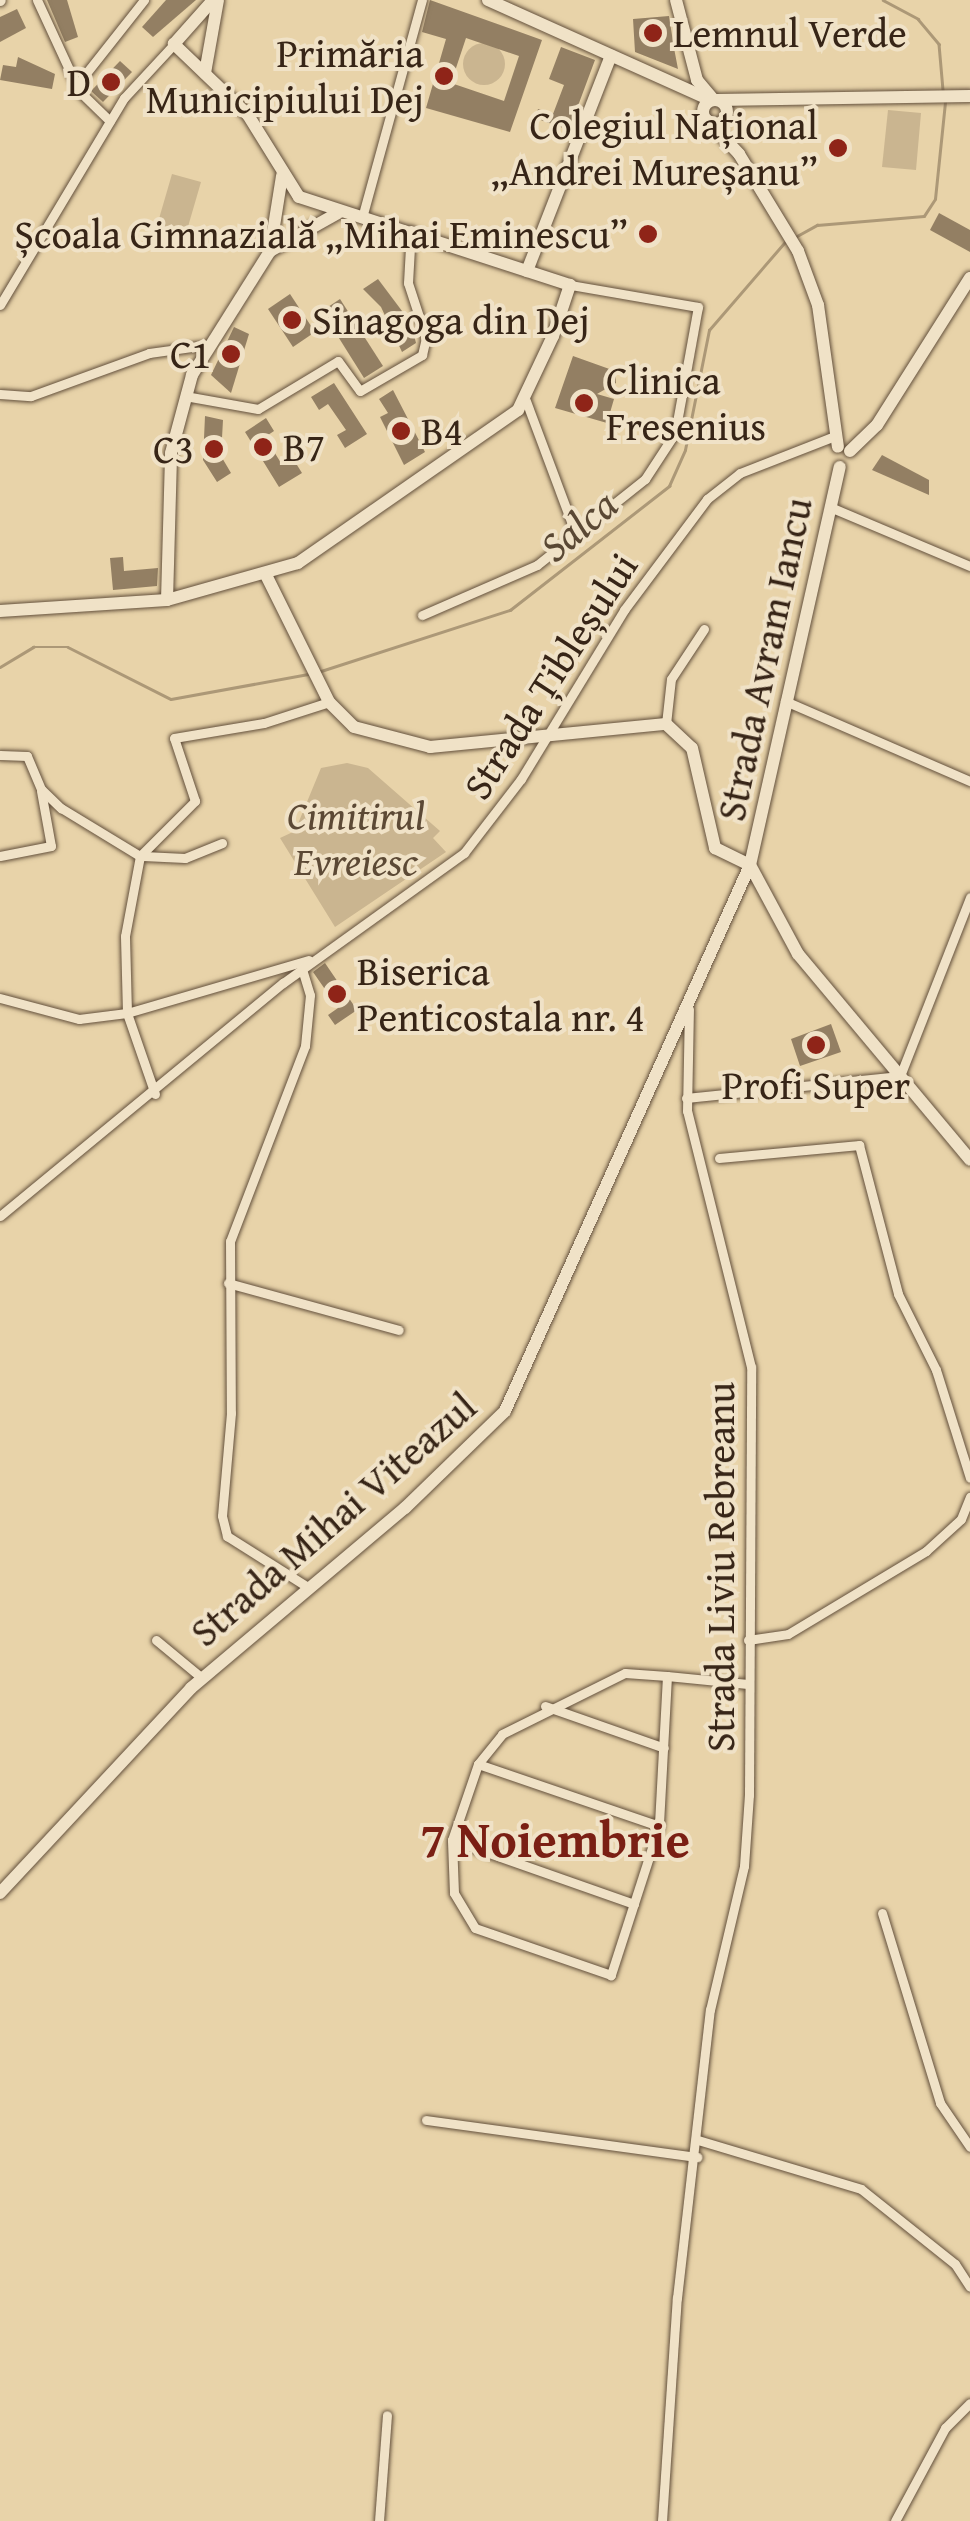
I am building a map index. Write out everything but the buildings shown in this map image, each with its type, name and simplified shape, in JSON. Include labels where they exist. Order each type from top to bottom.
[{"type":"main road","points":[[0,611],[167,600],[266,575],[370,520],[526,401],[570,285],[363,214],[339,213],[308,204],[282,176],[262,134],[174,44],[216,0]]},
{"type":"main road","points":[[205,73],[216,0]]},
{"type":"main road","points":[[488,0],[714,100],[964,96]]},
{"type":"main road","points":[[676,0],[697,80],[726,115],[739,154]]},
{"type":"main road","points":[[527,270],[610,56]]},
{"type":"main road","points":[[682,88],[697,80]]},
{"type":"main road","points":[[682,88],[739,154],[798,251],[818,305],[841,445]]},
{"type":"main road","points":[[706,119],[714,100]]},
{"type":"main road","points":[[706,119],[726,115],[750,102]]},
{"type":"main road","points":[[167,600],[170,472],[185,396],[207,344],[270,251],[282,176]]},
{"type":"main road","points":[[270,251],[339,213]]},
{"type":"main road","name":"Strada Avram Iancu","points":[[750,865],[830,506],[840,467],[850,463],[841,445],[877,425],[970,278]]},
{"type":"main road","points":[[266,575],[328,702],[354,728],[385,742],[544,741],[666,724],[692,748],[714,848],[750,865],[782,932],[970,1160]]},
{"type":"main road","name":"Strada Mihai Viteazul","points":[[0,1893],[202,1678],[306,1586],[406,1508],[505,1411],[750,865]]},
{"type":"street","points":[[38,0],[76,86],[110,121]]},
{"type":"street","points":[[76,86],[144,0]]},
{"type":"street","points":[[363,214],[422,0]]},
{"type":"street","points":[[0,305],[110,121],[174,44]]},
{"type":"street","points":[[185,396],[258,409],[338,361],[360,391],[422,355],[426,338],[408,283],[411,230]]},
{"type":"street","points":[[422,615],[537,565],[576,536],[666,452],[698,307],[570,285]]},
{"type":"street","points":[[0,394],[31,396],[149,352],[207,344]]},
{"type":"street","points":[[526,401],[576,536]]},
{"type":"street","name":"Strada Țibleșului","points":[[0,1216],[155,1094],[302,969],[464,852],[544,741],[624,610],[707,499],[740,473],[841,445]]},
{"type":"street","points":[[830,506],[970,566]]},
{"type":"street","points":[[666,724],[671,679],[704,629]]},
{"type":"street","points":[[155,1094],[127,1013],[126,936],[140,856],[195,801],[174,738],[328,702]]},
{"type":"street","points":[[785,702],[970,782]]},
{"type":"street","points":[[0,756],[22,753],[40,788],[51,846],[0,856]]},
{"type":"street","points":[[40,788],[82,825],[140,856],[186,858],[222,843]]},
{"type":"street","points":[[686,1098],[900,1076],[970,897]]},
{"type":"street","name":"Strada Țibleșului","points":[[0,998],[79,1019],[127,1013],[316,959]]},
{"type":"street","points":[[302,969],[310,995],[305,1046],[238,1209],[228,1283],[231,1414],[222,1529],[306,1586]]},
{"type":"street","name":"Strada Liviu Rebreanu","points":[[662,2521],[677,2298],[697,2158],[712,1995],[744,1866],[748,1684],[751,1367],[686,1098],[689,996]]},
{"type":"street","points":[[719,1158],[859,1145],[898,1294],[936,1370],[970,1478]]},
{"type":"street","points":[[228,1283],[400,1330]]},
{"type":"street","points":[[748,1640],[788,1634],[926,1551],[961,1519],[970,1497]]},
{"type":"street","points":[[156,1640],[202,1678]]},
{"type":"street","points":[[668,1676],[659,1826],[611,1975],[476,1928],[454,1893],[452,1840],[478,1764],[502,1734],[545,1706],[624,1673],[668,1676],[748,1684]]},
{"type":"street","points":[[545,1706],[664,1748]]},
{"type":"street","points":[[478,1764],[659,1826]]},
{"type":"street","points":[[452,1840],[634,1904]]},
{"type":"street","points":[[882,1913],[940,2103],[970,2146]]},
{"type":"street","points":[[426,2120],[697,2158]]},
{"type":"street","points":[[698,2140],[861,2188],[955,2264],[970,2287]]},
{"type":"street","points":[[967,2405],[970,2422]]},
{"type":"street","points":[[895,2521],[967,2405]]},
{"type":"street","points":[[379,2521],[387,2415]]},
{"type":"green space","points":[[484,43],[499,49],[505,64],[499,79],[484,85],[469,79],[463,64],[469,49]]},
{"type":"green space","points":[[888,110],[921,113],[916,170],[882,167]]},
{"type":"green space","points":[[172,174],[201,182],[185,237],[156,229]]},
{"type":"green space","name":"Cimitirul Evreiesc","points":[[347,763],[368,768],[440,831],[433,838],[446,852],[335,927],[280,838],[295,831],[321,768]]},
{"type":"waterway","name":"Salca","points":[[883,0],[918,19],[939,44],[943,90]]},
{"type":"waterway","name":"Salca","points":[[797,236],[817,225],[924,216],[935,199],[945,103]]},
{"type":"waterway","name":"Salca","points":[[321,671],[510,610],[669,486],[685,450],[709,330],[785,242]]},
{"type":"waterway","name":"Salca","points":[[0,667],[33,647],[68,647],[171,699],[308,674]]},
{"type":"place","name":"Lemnul Verde","points":[[653,33]]},
{"type":"place","name":"Primăria Municipiului Dej","points":[[444,76]]},
{"type":"place","name":"D","points":[[111,82]]},
{"type":"place","name":"Colegiul Național „Andrei Mureșanu”","points":[[838,148]]},
{"type":"place","name":"Școala Gimnazială „Mihai Eminescu”","points":[[648,234]]},
{"type":"place","name":"Sinagoga din Dej","points":[[292,320]]},
{"type":"place","name":"C1","points":[[231,354]]},
{"type":"place","name":"Clinica Fresenius","points":[[584,403]]},
{"type":"place","name":"B4","points":[[401,431]]},
{"type":"place","name":"B7","points":[[263,447]]},
{"type":"place","name":"C3","points":[[214,449]]},
{"type":"place","name":"Biserica Penticostala nr. 4","points":[[337,994]]},
{"type":"place","name":"Profi Super","points":[[816,1045]]},
{"type":"district","name":"7 Noiembrie","points":[[555,1839]]}]
